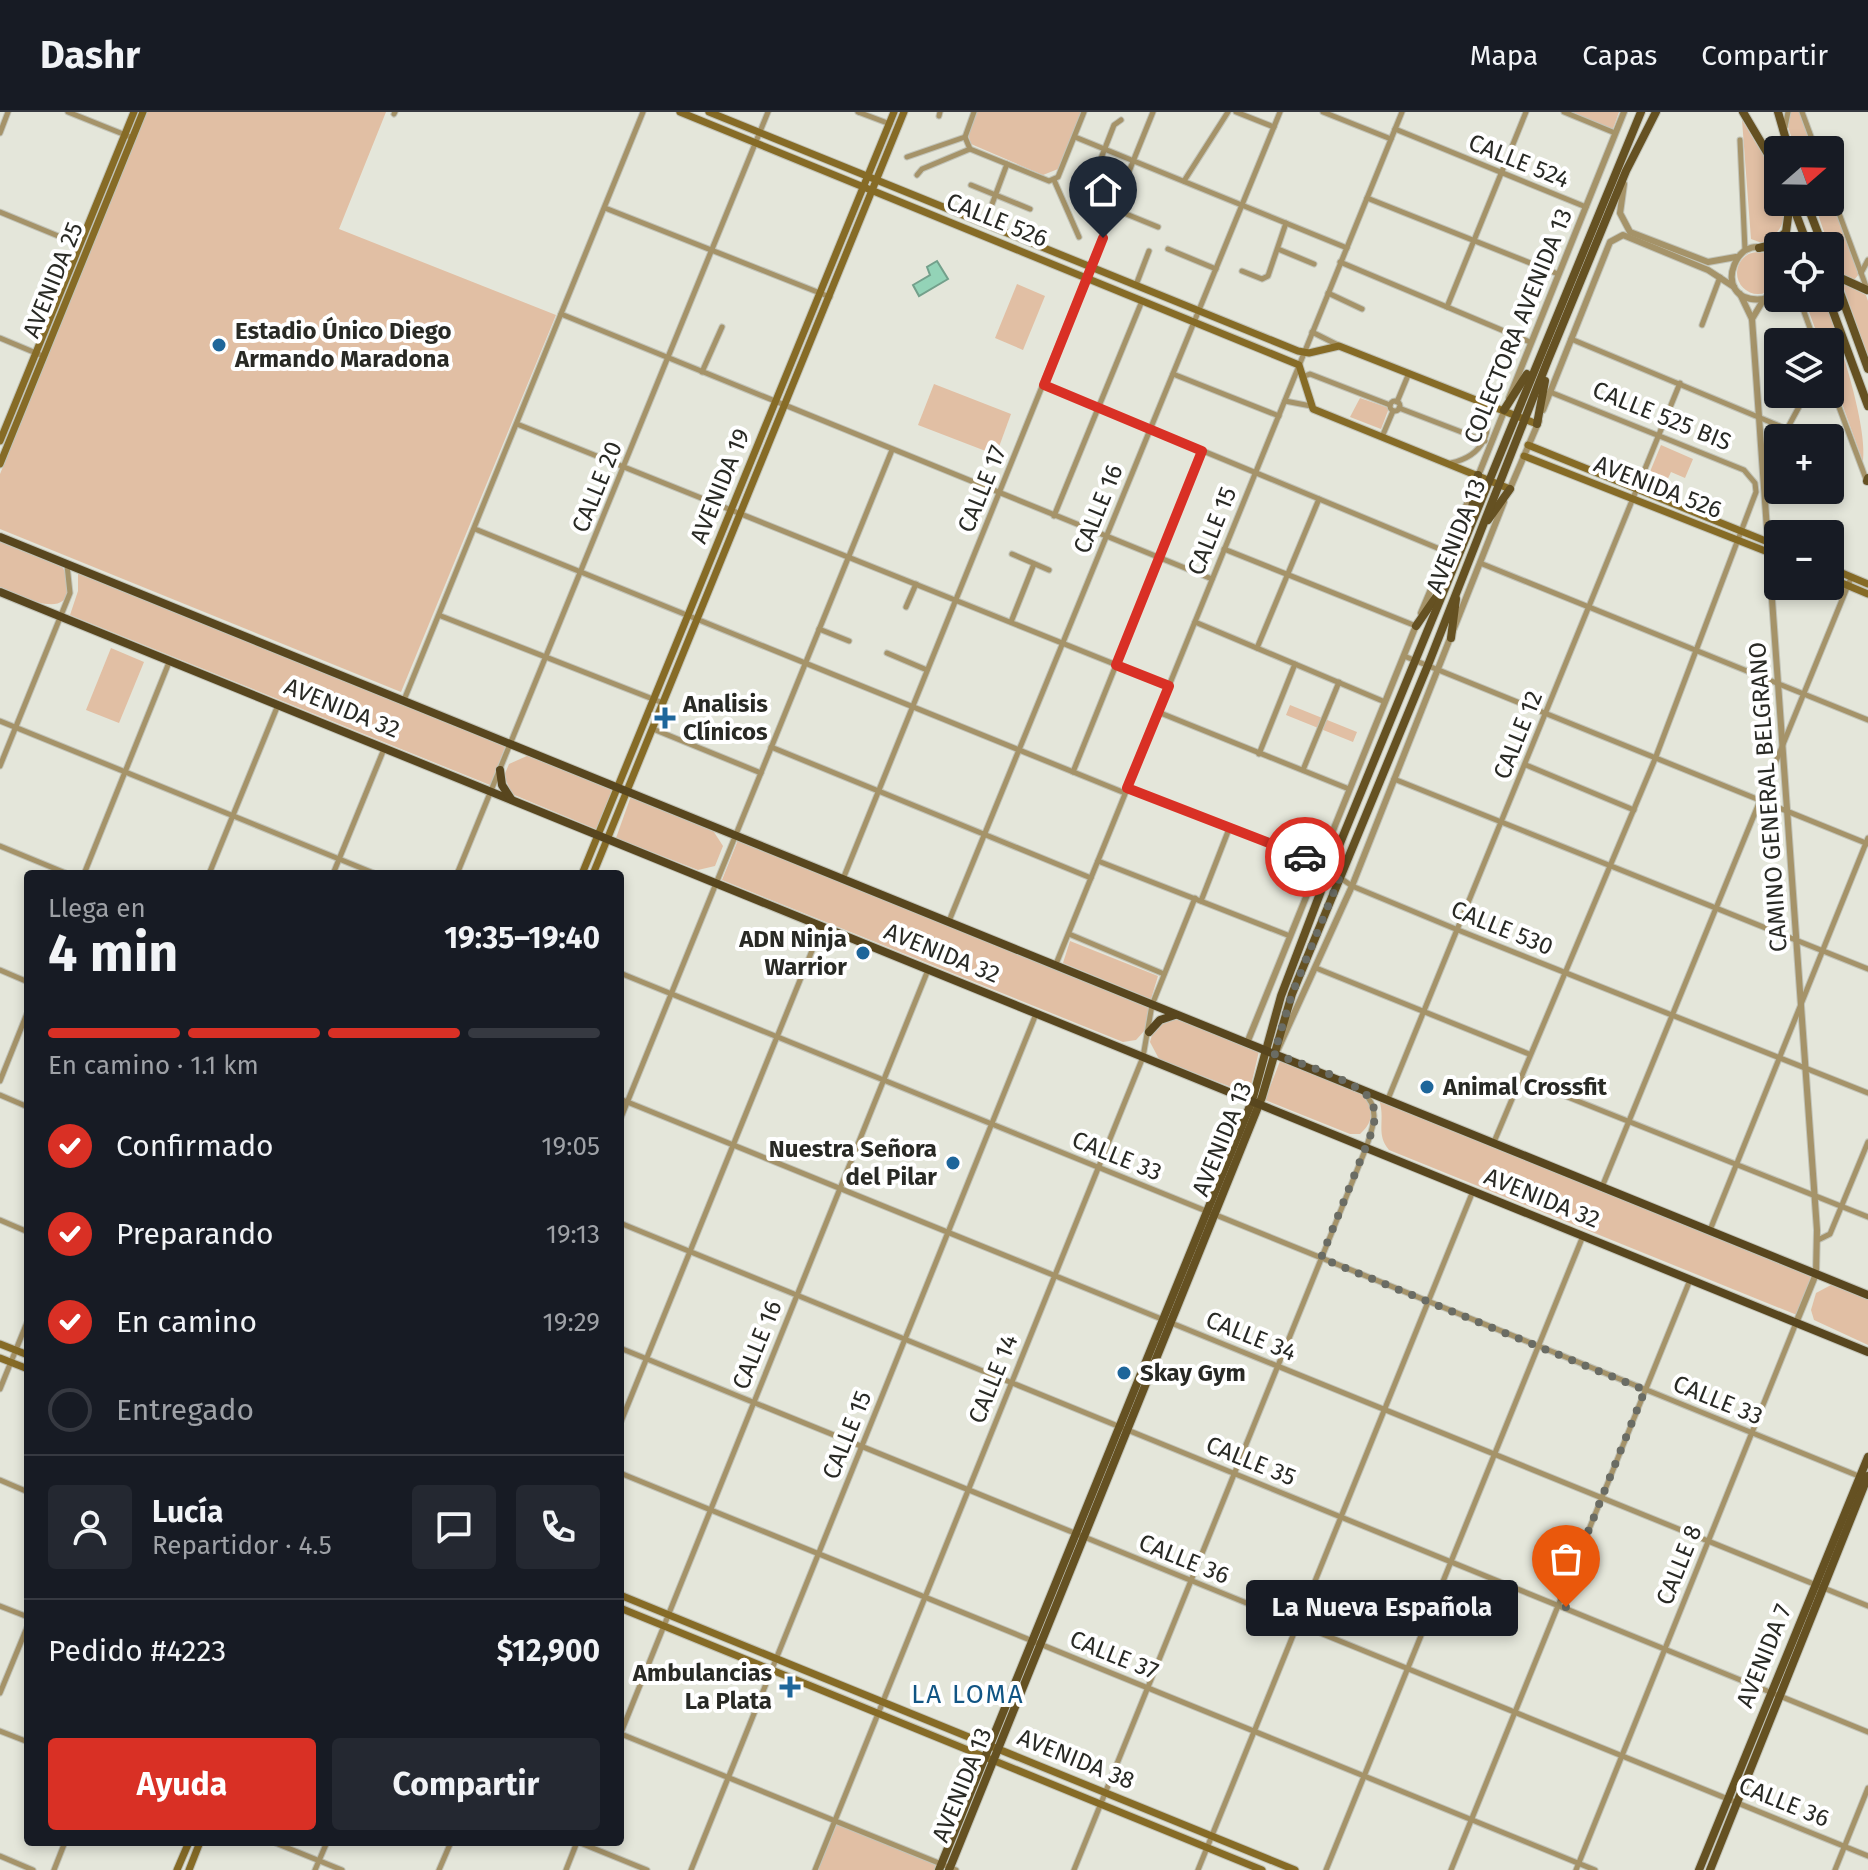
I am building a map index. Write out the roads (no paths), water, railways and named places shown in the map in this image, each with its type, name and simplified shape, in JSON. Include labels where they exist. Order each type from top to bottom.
[{"type":"highway","name":"AVENIDA 32","points":[[0,537],[1868,1295]]},
{"type":"highway","name":"AVENIDA 32","points":[[0,592],[1868,1352]]},
{"type":"highway","points":[[500,770],[502,785],[511,799]]},
{"type":"highway","points":[[1149,1032],[1160,1020],[1176,1015]]},
{"type":"main road","name":"AVENIDA 25","points":[[129,136],[134,112]]},
{"type":"main road","name":"AVENIDA 25","points":[[0,464],[3,439],[129,136],[143,112]]},
{"type":"main road","name":"CALLE 526","points":[[680,112],[1299,365]]},
{"type":"main road","name":"CALLE 526","points":[[709,112],[1304,352]]},
{"type":"main road","name":"AVENIDA 19","points":[[826,295],[894,112]]},
{"type":"main road","name":"AVENIDA 19","points":[[584,870],[603,836],[780,402],[874,191],[904,112]]},
{"type":"main road","name":"AVENIDA 13","points":[[1256,1102],[1265,1050],[1281,996],[1329,870],[1467,534],[1526,419],[1544,358],[1641,112]]},
{"type":"main road","name":"AVENIDA 13","points":[[947,1868],[1165,1321],[1256,1102],[1292,994],[1428,665],[1478,533],[1515,415],[1656,112]]},
{"type":"main road","points":[[1743,112],[1764,147]]},
{"type":"main road","points":[[1778,112],[1785,135]]},
{"type":"main road","points":[[1759,248],[1771,245],[1786,232],[1788,216]]},
{"type":"main road","points":[[1844,280],[1868,292]]},
{"type":"main road","points":[[1844,303],[1868,369]]},
{"type":"main road","points":[[1833,312],[1868,406]]},
{"type":"main road","points":[[1304,352],[1339,346],[1537,424],[1544,358]]},
{"type":"main road","points":[[1504,410],[1544,358]]},
{"type":"main road","points":[[1299,365],[1305,376],[1311,406],[1510,489],[1478,533]]},
{"type":"main road","name":"AVENIDA 526","points":[[1528,445],[1764,540]]},
{"type":"main road","name":"AVENIDA 526","points":[[1524,456],[1764,550]]},
{"type":"main road","points":[[1467,534],[1478,475]]},
{"type":"main road","points":[[1844,578],[1868,594]]},
{"type":"main road","points":[[1416,626],[1447,580]]},
{"type":"main road","points":[[1844,581],[1868,584]]},
{"type":"main road","points":[[1451,638],[1459,583]]},
{"type":"main road","name":"AVENIDA 19","points":[[622,790],[653,729],[659,701]]},
{"type":"main road","name":"AVENIDA 19","points":[[594,870],[603,836]]},
{"type":"main road","points":[[0,1344],[24,1353]]},
{"type":"main road","points":[[0,1358],[24,1367]]},
{"type":"main road","name":"AVENIDA 7","points":[[1699,1870],[1732,1801],[1866,1478],[1868,1457]]},
{"type":"main road","name":"AVENIDA 38","points":[[624,1597],[1295,1870]]},
{"type":"main road","name":"AVENIDA 38","points":[[624,1610],[1262,1870]]},
{"type":"main road","name":"AVENIDA 7","points":[[1710,1870],[1732,1801]]},
{"type":"main road","points":[[177,1870],[187,1846]]},
{"type":"main road","points":[[189,1870],[198,1846]]},
{"type":"street","points":[[0,133],[8,112]]},
{"type":"street","points":[[68,112],[129,136]]},
{"type":"street","points":[[404,700],[643,112]]},
{"type":"street","name":"CALLE 20","points":[[459,870],[768,112]]},
{"type":"street","points":[[858,112],[890,124]]},
{"type":"street","points":[[970,149],[965,137],[974,112]]},
{"type":"street","points":[[1054,180],[1084,112]]},
{"type":"street","name":"CALLE 17","points":[[843,879],[1153,112]]},
{"type":"street","points":[[1184,181],[1228,112]]},
{"type":"street","points":[[1236,112],[1274,127]]},
{"type":"street","name":"CALLE 16","points":[[949,921],[1280,112]]},
{"type":"street","points":[[1323,112],[1391,139]]},
{"type":"street","name":"CALLE 15","points":[[1056,964],[1402,112]]},
{"type":"street","points":[[1447,307],[1526,112]]},
{"type":"street","points":[[1564,112],[1615,133]]},
{"type":"street","name":"COLECTORA AVENIDA 13","points":[[1247,1043],[1624,112]]},
{"type":"street","points":[[1785,135],[1788,112]]},
{"type":"street","points":[[1802,112],[1811,136]]},
{"type":"street","points":[[1091,184],[1114,125],[1121,120]]},
{"type":"street","name":"CALLE 524","points":[[1395,129],[1586,207]]},
{"type":"street","points":[[907,157],[965,137]]},
{"type":"street","points":[[1075,137],[1347,248]]},
{"type":"street","points":[[1740,140],[1745,250]]},
{"type":"street","points":[[917,175],[922,169],[970,149],[1054,180],[1079,237]]},
{"type":"street","points":[[985,223],[1007,164]]},
{"type":"street","points":[[1626,171],[1620,206],[1622,221],[1630,232],[1708,262],[1736,257],[1745,250],[1759,248],[1764,251]]},
{"type":"street","points":[[971,185],[1030,209]]},
{"type":"street","points":[[1367,198],[1558,274]]},
{"type":"street","points":[[605,208],[711,253],[826,295]]},
{"type":"street","points":[[1114,209],[1158,227]]},
{"type":"street","points":[[0,212],[83,247]]},
{"type":"street","points":[[1840,216],[1868,292]]},
{"type":"street","points":[[1242,271],[1262,279],[1268,276],[1286,223]]},
{"type":"street","points":[[1274,1054],[1352,886],[1610,242],[1616,236],[1623,235],[1720,277],[1734,287]]},
{"type":"street","points":[[1168,249],[1216,269]]},
{"type":"street","points":[[1278,249],[1314,264]]},
{"type":"street","points":[[1136,285],[1149,251]]},
{"type":"street","points":[[1734,287],[1730,273],[1736,257]]},
{"type":"street","points":[[1861,274],[1868,260]]},
{"type":"street","points":[[1340,262],[1530,342]]},
{"type":"street","points":[[1702,325],[1720,277]]},
{"type":"street","name":"CAMINO GENERAL BELGRANO","points":[[1734,287],[1752,319],[1766,520]]},
{"type":"street","points":[[1328,293],[1362,309]]},
{"type":"street","points":[[1740,294],[1764,299],[1752,319]]},
{"type":"street","points":[[1054,516],[1142,300]]},
{"type":"street","points":[[561,314],[1212,579]]},
{"type":"street","points":[[702,372],[722,327]]},
{"type":"street","points":[[1312,332],[1339,346]]},
{"type":"street","points":[[0,338],[40,354]]},
{"type":"street","points":[[1571,339],[1787,429],[1798,408]]},
{"type":"street","points":[[1382,437],[1409,373]]},
{"type":"street","points":[[1173,374],[1279,416]]},
{"type":"street","points":[[1305,376],[1310,374],[1485,441]]},
{"type":"street","name":"CALLE 12","points":[[1387,1100],[1503,823],[1680,383]]},
{"type":"street","points":[[1044,385],[1447,552]]},
{"type":"street","name":"CALLE 525 BIS","points":[[1550,392],[1744,470],[1755,483],[1755,498],[1743,532]]},
{"type":"street","points":[[1285,401],[1311,406]]},
{"type":"street","points":[[1451,463],[1469,458],[1485,441],[1488,422],[1481,401]]},
{"type":"street","points":[[1840,408],[1868,481]]},
{"type":"street","points":[[517,424],[1169,686]]},
{"type":"street","points":[[624,1110],[892,450]]},
{"type":"street","points":[[1073,772],[1202,451]]},
{"type":"street","points":[[1257,648],[1319,499]]},
{"type":"street","name":"CALLE 530","points":[[475,529],[1018,751],[1319,863],[1352,886],[1868,1093]]},
{"type":"street","points":[[1493,1143],[1655,759],[1743,532]]},
{"type":"street","points":[[1224,549],[1416,626]]},
{"type":"street","points":[[1012,554],[1049,570]]},
{"type":"street","points":[[0,766],[62,616],[72,583],[66,563]]},
{"type":"street","points":[[1480,563],[1868,720]]},
{"type":"street","points":[[1011,622],[1034,564]]},
{"type":"street","points":[[1602,1187],[1850,582]]},
{"type":"street","points":[[906,607],[916,584]]},
{"type":"street","name":"CAMINO GENERAL BELGRANO","points":[[1772,600],[1818,1240],[1816,1274]]},
{"type":"street","points":[[440,616],[659,701]]},
{"type":"street","points":[[1195,622],[1385,702]]},
{"type":"street","points":[[819,629],[849,641]]},
{"type":"street","points":[[887,653],[927,670]]},
{"type":"street","points":[[1404,656],[1788,813],[1867,842],[1710,1230]]},
{"type":"street","points":[[86,870],[170,660]]},
{"type":"street","points":[[1259,754],[1295,664]]},
{"type":"street","points":[[1303,770],[1339,682]]},
{"type":"street","points":[[211,870],[278,704]]},
{"type":"street","points":[[1158,712],[1349,789]]},
{"type":"street","points":[[0,721],[366,870]]},
{"type":"street","points":[[653,729],[761,773]]},
{"type":"street","points":[[335,870],[385,747]]},
{"type":"street","points":[[771,747],[1091,878]]},
{"type":"street","points":[[1526,765],[1634,810]]},
{"type":"street","points":[[1394,779],[1868,969]]},
{"type":"street","name":"CALLE 14","points":[[815,1870],[1143,1057],[1152,1005],[1164,974],[1229,829]]},
{"type":"street","points":[[0,846],[58,870]]},
{"type":"street","points":[[1098,861],[1290,936]]},
{"type":"street","points":[[624,1414],[822,926]]},
{"type":"street","points":[[1068,934],[1164,974]]},
{"type":"street","points":[[1316,968],[1529,1054]]},
{"type":"street","name":"CALLE 16","points":[[624,1724],[928,969]]},
{"type":"street","points":[[0,970],[24,980]]},
{"type":"street","name":"CALLE 33","points":[[624,975],[1866,1478]]},
{"type":"street","name":"CALLE 15","points":[[691,1870],[1036,1013]]},
{"type":"street","points":[[0,1081],[24,1021]]},
{"type":"street","points":[[1520,1078],[1868,1217]]},
{"type":"street","points":[[1074,1870],[1366,1148],[1375,1113],[1371,1100],[1359,1089]]},
{"type":"street","points":[[0,1095],[24,1105]]},
{"type":"street","name":"CALLE 34","points":[[624,1101],[1868,1606]]},
{"type":"street","points":[[1818,1240],[1830,1234],[1868,1142]]},
{"type":"street","points":[[1198,1870],[1473,1191]]},
{"type":"street","points":[[0,1220],[24,1230]]},
{"type":"street","name":"CALLE 35","points":[[624,1225],[1868,1732]]},
{"type":"street","points":[[1326,1870],[1583,1236]]},
{"type":"street","name":"CALLE 8","points":[[1579,1868],[1816,1274]]},
{"type":"street","points":[[1451,1870],[1690,1280]]},
{"type":"street","points":[[0,1389],[24,1330]]},
{"type":"street","name":"CALLE 36","points":[[624,1350],[1868,1856]]},
{"type":"street","name":"CALLE 37","points":[[624,1475],[1471,1820],[1579,1868],[1595,1870]]},
{"type":"street","points":[[0,1480],[24,1490]]},
{"type":"street","points":[[0,1606],[24,1615]]},
{"type":"street","points":[[0,1693],[24,1635]]},
{"type":"street","points":[[0,1731],[24,1740]]},
{"type":"street","points":[[624,1736],[947,1868]]},
{"type":"street","points":[[1835,1870],[1868,1788]]},
{"type":"street","points":[[54,1870],[63,1846]]},
{"type":"street","points":[[283,1846],[342,1870]]},
{"type":"street","points":[[315,1870],[325,1846]]},
{"type":"street","points":[[439,1870],[449,1846]]},
{"type":"street","points":[[566,1870],[576,1846]]},
{"type":"street","points":[[588,1846],[647,1870]]},
{"type":"street","points":[[0,1856],[33,1870]]},
{"type":"place","name":"Estadio Único Diego Armando Maradona","points":[[219,345]]},
{"type":"place","name":"Analisis Clínicos","points":[[665,718]]},
{"type":"place","name":"ADN Ninja Warrior","points":[[863,953]]},
{"type":"place","name":"Animal Crossfit","points":[[1427,1087]]},
{"type":"place","name":"Nuestra Señora del Pilar","points":[[953,1163]]},
{"type":"place","name":"Skay Gym","points":[[1124,1373]]},
{"type":"place","name":"La Nueva Española","points":[[1566,1607]]},
{"type":"place","name":"Ambulancias La Plata","points":[[790,1687]]},
{"type":"district","name":"LA LOMA","points":[[968,1694]]}]
